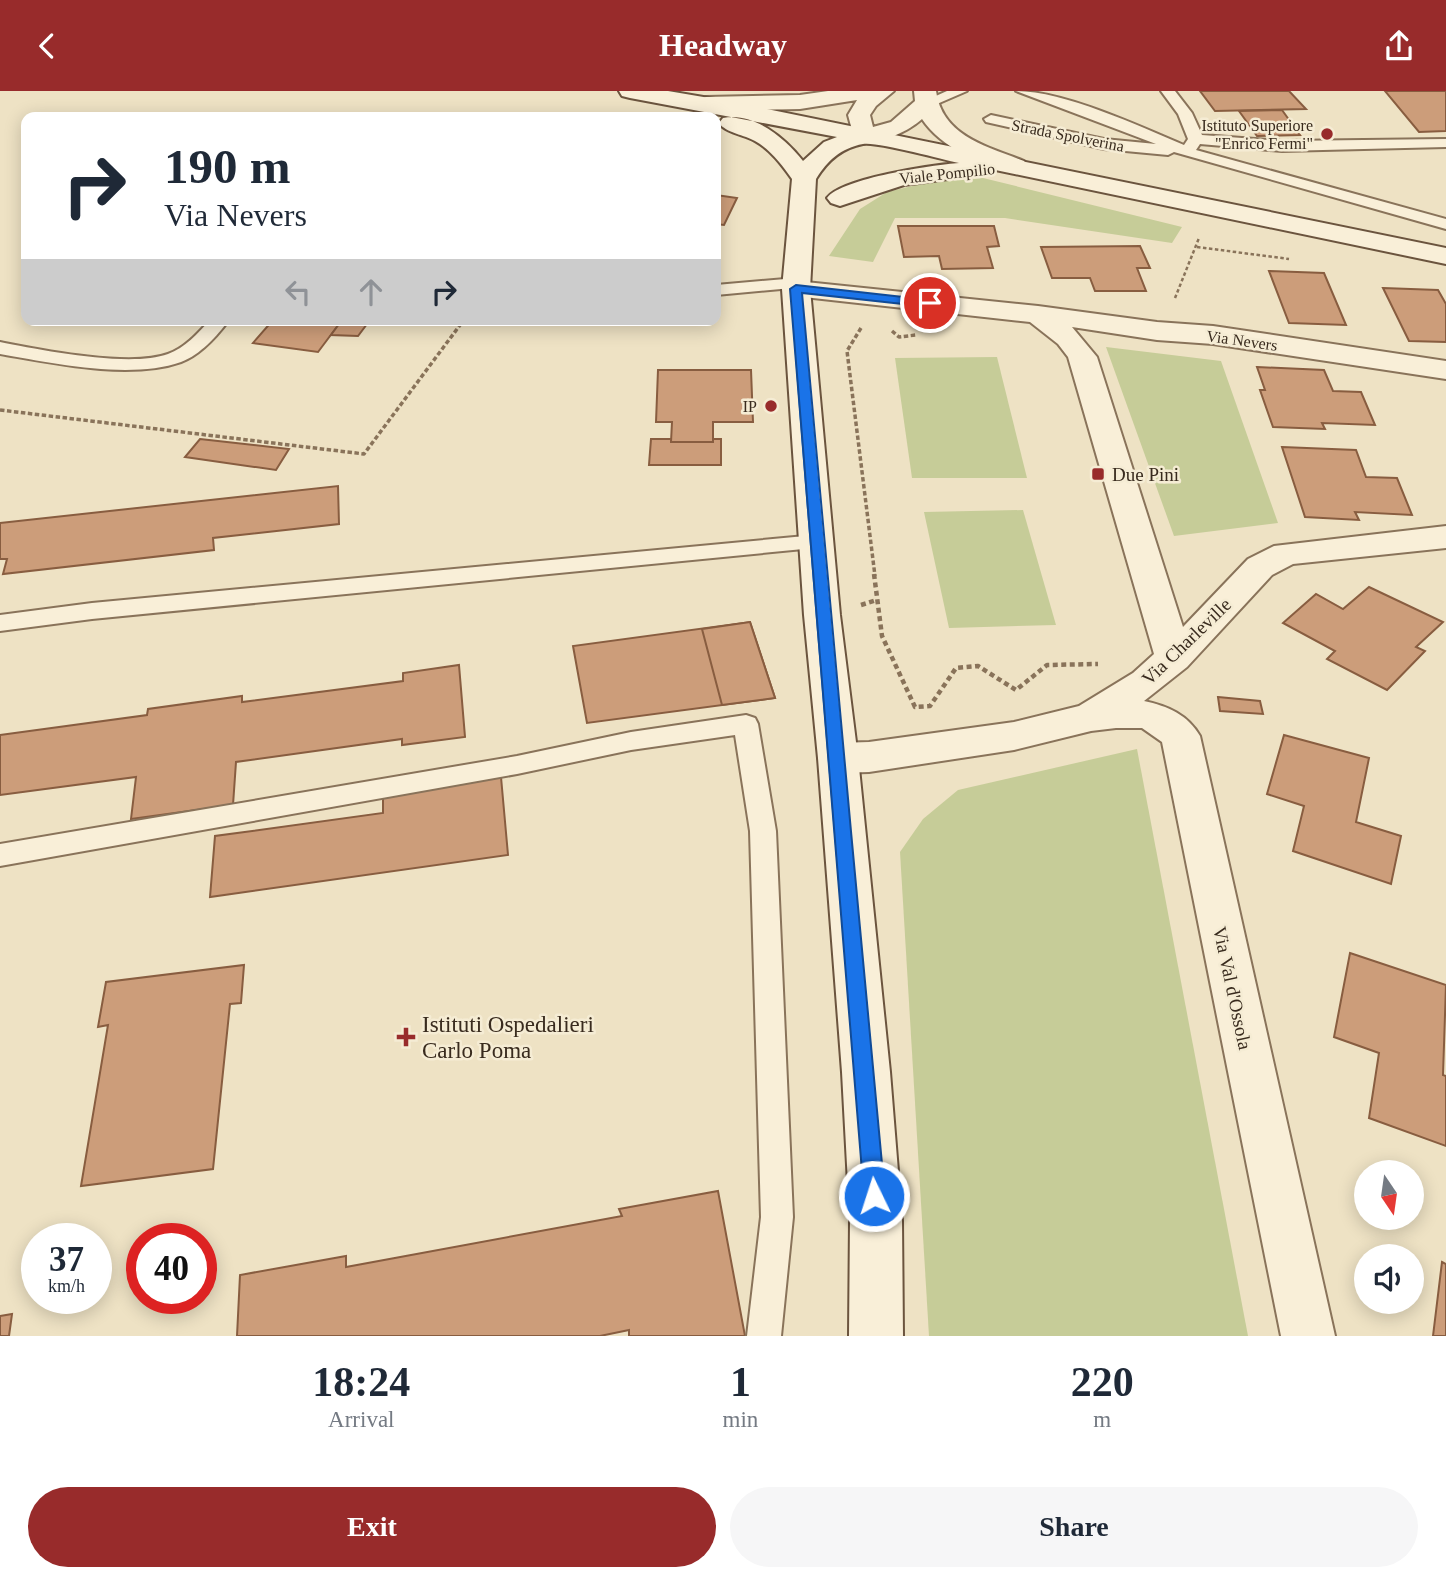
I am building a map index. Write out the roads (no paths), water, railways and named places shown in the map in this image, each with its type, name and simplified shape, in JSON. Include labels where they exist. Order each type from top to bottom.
[{"type":"street","points":[[720,112],[873,91]]},
{"type":"street","points":[[861,155],[859,114],[867,103],[883,91]]},
{"type":"street","points":[[619,93],[707,112]]},
{"type":"street","points":[[801,250],[840,198],[861,155],[899,127],[925,97]]},
{"type":"street","name":"Strada Spolverina","points":[[925,97],[936,124],[965,146],[1015,166]]},
{"type":"street","points":[[721,116],[861,155]]},
{"type":"street","points":[[721,117],[755,130],[782,148],[804,179]]},
{"type":"street","points":[[876,1336],[875,1207],[838,758],[816,542],[797,286],[804,179],[815,162],[832,147],[861,155],[1015,166],[1439,254]]},
{"type":"street","name":"Viale Pompilio","points":[[840,198],[876,183],[909,175],[1015,166]]},
{"type":"street","name":"Via Nevers","points":[[797,286],[1038,314],[1157,331],[1213,335],[1446,370]]},
{"type":"street","points":[[1038,314],[1068,338],[1082,357],[1166,665]]},
{"type":"street","name":"Via Charleville","points":[[838,758],[869,757],[1014,736],[1091,717],[1146,682],[1166,665],[1260,567],[1275,559],[1286,554],[1446,537]]},
{"type":"street","name":"Via Val d'Ossola","points":[[1091,717],[1124,712],[1151,715],[1166,721],[1180,736],[1308,1336]]},
{"type":"lane","points":[[925,97],[960,91]]},
{"type":"lane","name":"Strada Spolverina","points":[[1023,91],[1191,145]]},
{"type":"lane","name":"Strada Spolverina","points":[[1049,91],[1069,105]]},
{"type":"lane","points":[[1168,91],[1185,113],[1191,145]]},
{"type":"lane","name":"Strada Spolverina","points":[[991,119],[1104,144],[1191,145]]},
{"type":"lane","points":[[1191,145],[1446,143]]},
{"type":"lane","points":[[1191,145],[1446,224]]},
{"type":"lane","points":[[721,290],[797,286]]},
{"type":"lane","points":[[0,348],[146,365],[174,359],[191,349],[214,326]]},
{"type":"lane","points":[[0,623],[92,611],[816,542]]},
{"type":"lane","points":[[0,855],[517,765],[631,740],[746,724],[763,831],[777,1217],[764,1336]]},
{"type":"place","name":"Istituto Superiore \"Enrico Fermi\"","points":[[1327,134]]},
{"type":"place","name":"IP","points":[[771,406]]},
{"type":"place","name":"Due Pini","points":[[1098,474]]},
{"type":"place","name":"Istituti Ospedalieri Carlo Poma","points":[[406,1037]]}]
